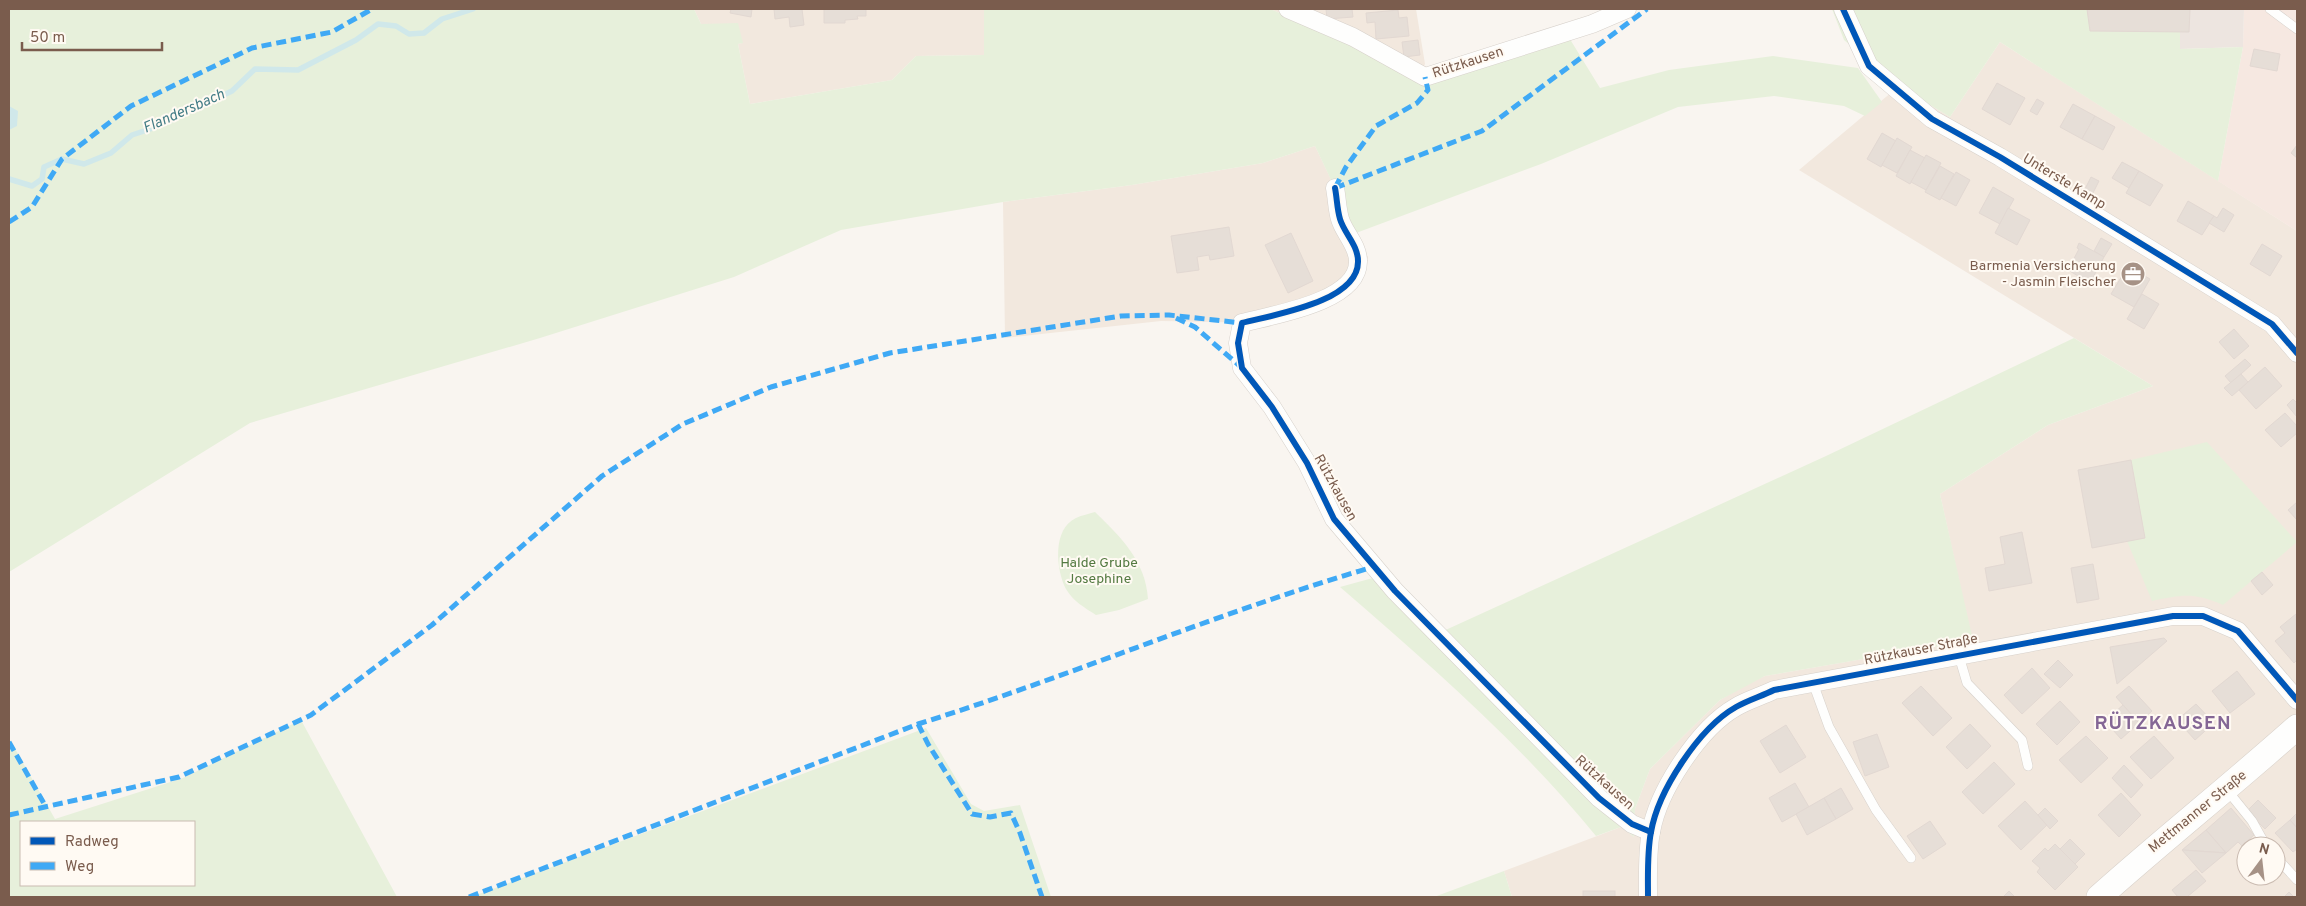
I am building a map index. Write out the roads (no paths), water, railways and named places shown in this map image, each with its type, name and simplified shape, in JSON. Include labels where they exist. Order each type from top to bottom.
[{"type":"street","name":"Rützkausen","points":[[1288,9],[1353,38],[1425,77],[1592,24],[1627,9]]},
{"type":"street","name":"Unterste Kamp","points":[[1843,9],[1868,66],[1932,119],[2000,157],[2272,324],[2297,353]]},
{"type":"street","name":"Rützkausen","points":[[1336,188],[1340,220],[1354,245],[1358,262],[1354,277],[1334,295],[1242,323],[1238,343],[1242,368],[1272,407],[1307,463],[1334,519],[1373,568],[1599,798],[1632,824],[1650,832]]},
{"type":"street","name":"Rützkauser Straße","points":[[1648,897],[1650,832],[1663,795],[1680,764],[1703,735],[1734,708],[1774,690],[2173,616],[2203,616],[2238,631],[2297,700]]},
{"type":"street","name":"Mettmanner Straße","points":[[2100,897],[2153,848],[2226,790],[2297,727]]},
{"type":"lane","points":[[2270,9],[2297,29]]},
{"type":"lane","name":"Rützkauser Straße","points":[[1959,656],[1967,683],[2022,740],[2028,766]]},
{"type":"lane","points":[[1813,683],[1829,727],[1876,810],[1911,858]]},
{"type":"lane","points":[[2226,790],[2252,821],[2260,836]]},
{"type":"lane","points":[[2286,868],[2297,880]]},
{"type":"water","points":[[9,106],[18,111],[17,126],[9,130]]},
{"type":"waterway","name":"Flandersbach","points":[[9,179],[32,186],[42,179],[44,167],[62,159],[84,164],[111,153],[132,135],[156,127],[232,91],[255,69],[298,70],[356,40],[378,24],[396,26],[409,34],[424,33],[442,19],[473,9]]},
{"type":"place","name":"Barmenia Versicherung - Jasmin Fleischer","points":[[2133,274]]},
{"type":"district","name":"RÜTZKAUSEN","points":[[2163,724]]},
{"type":"park label","name":"Halde Grube Josephine","points":[[1099,572]]}]
